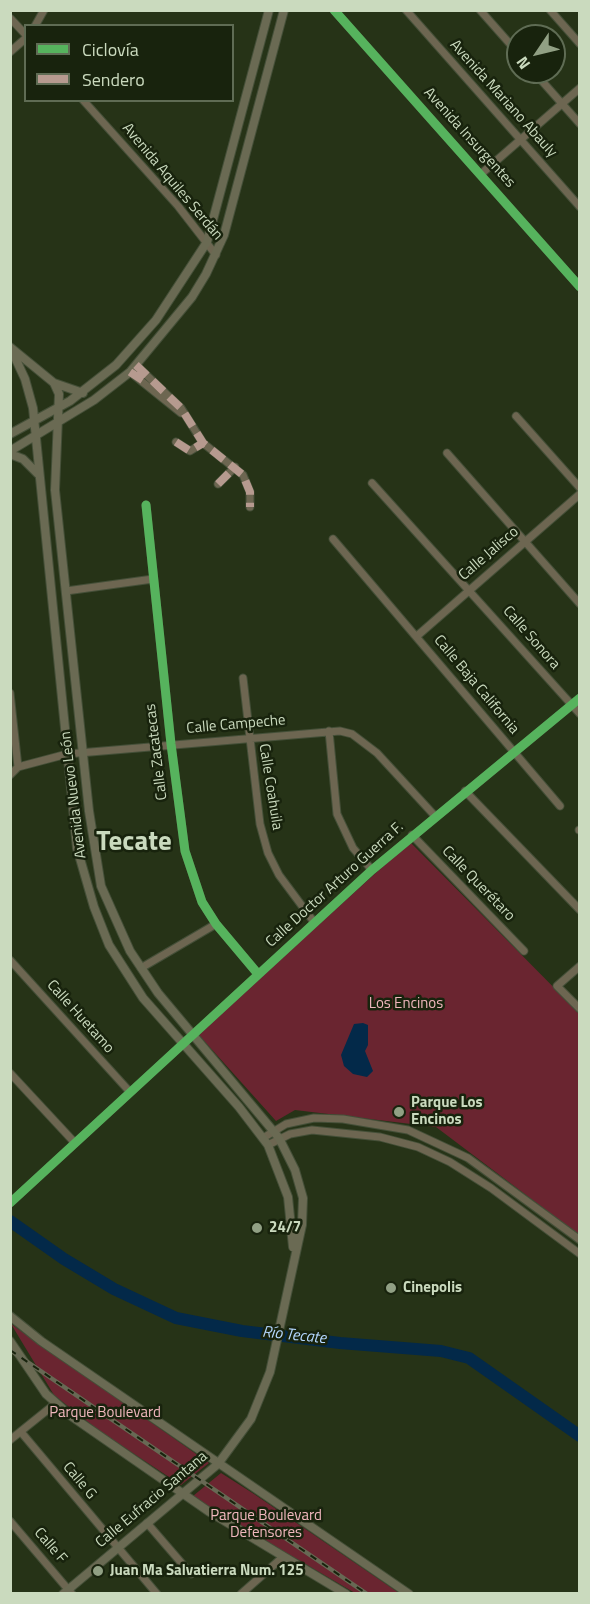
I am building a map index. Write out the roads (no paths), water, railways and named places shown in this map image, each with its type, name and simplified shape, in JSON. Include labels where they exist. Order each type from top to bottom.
[{"type":"main road","points":[[10,434],[60,408],[83,393],[116,365],[156,320],[207,242],[268,10]]},
{"type":"main road","points":[[10,452],[94,400],[133,368],[192,297],[216,255],[238,189],[284,10]]},
{"type":"main road","points":[[10,347],[54,383],[83,393]]},
{"type":"main road","name":"Avenida Nuevo León","points":[[10,347],[30,392],[77,848],[101,926],[129,979],[266,1141],[288,1197],[294,1257]]},
{"type":"main road","name":"Avenida Nuevo León","points":[[54,383],[60,408],[55,489],[96,868],[119,928],[141,968],[277,1134],[296,1170],[303,1198],[302,1225],[294,1257]]},
{"type":"main road","points":[[10,452],[23,459],[38,474]]},
{"type":"main road","name":"Calle Eufracio Santana","points":[[68,1592],[218,1464],[252,1419],[265,1388],[294,1257]]},
{"type":"main road","points":[[10,1316],[41,1341],[218,1464],[409,1593]]},
{"type":"main road","points":[[10,1341],[39,1384],[56,1403],[183,1494],[283,1557],[346,1593]]},
{"type":"street","points":[[36,24],[44,10]]},
{"type":"street","name":"Avenida Insurgentes","points":[[334,10],[579,287]]},
{"type":"street","name":"Avenida Mariano Abauly","points":[[406,10],[521,138],[579,207]]},
{"type":"street","points":[[480,10],[506,39]]},
{"type":"street","points":[[550,10],[579,44]]},
{"type":"street","points":[[10,18],[24,35]]},
{"type":"street","points":[[10,52],[24,39]]},
{"type":"street","points":[[544,84],[579,124]]},
{"type":"street","points":[[481,174],[579,88]]},
{"type":"street","name":"Avenida Aquiles Serdán","points":[[85,102],[178,206],[216,255]]},
{"type":"street","points":[[133,368],[186,416],[203,443],[235,467],[247,484],[252,500],[250,507]]},
{"type":"street","points":[[516,416],[579,488]]},
{"type":"street","points":[[176,442],[190,451],[203,443]]},
{"type":"street","points":[[447,453],[579,604]]},
{"type":"street","points":[[218,483],[235,467]]},
{"type":"street","name":"Calle Sonora","points":[[372,483],[470,589],[579,714]]},
{"type":"street","name":"Calle Jalisco","points":[[417,636],[579,494]]},
{"type":"street","name":"Calle Zacatecas","points":[[146,505],[171,744],[185,851],[192,877],[216,924],[258,974]]},
{"type":"street","name":"Calle Baja California","points":[[333,539],[560,806]]},
{"type":"street","points":[[66,591],[153,579]]},
{"type":"street","name":"Calle Coahuila","points":[[243,678],[248,737],[260,824],[268,853],[285,883],[314,922]]},
{"type":"street","points":[[10,693],[18,767],[10,775]]},
{"type":"street","name":"Calle Doctor Arturo Guerra F.","points":[[11,1201],[372,870],[579,698]]},
{"type":"street","points":[[329,731],[336,814],[353,848],[372,870]]},
{"type":"street","name":"Calle Campeche","points":[[18,767],[67,754],[329,731],[352,735],[365,742],[435,816]]},
{"type":"street","points":[[465,791],[579,910]]},
{"type":"street","name":"Calle Querétaro","points":[[412,835],[524,951]]},
{"type":"street","points":[[141,968],[216,924]]},
{"type":"street","name":"Calle Huetamo","points":[[11,960],[130,1092]]},
{"type":"street","points":[[579,966],[557,986],[579,1009]]},
{"type":"street","points":[[10,1073],[75,1143]]},
{"type":"street","points":[[266,1141],[295,1121],[314,1118],[393,1126],[446,1146],[498,1179],[579,1240]]},
{"type":"street","points":[[277,1134],[312,1130],[402,1142],[450,1162],[491,1188],[579,1254]]},
{"type":"street","points":[[491,1188],[498,1179]]},
{"type":"street","points":[[10,1440],[56,1403]]},
{"type":"street","name":"Calle G","points":[[21,1432],[157,1593]]},
{"type":"street","name":"Calle F","points":[[10,1521],[68,1592]]},
{"type":"street","points":[[147,1523],[191,1574]]},
{"type":"street","points":[[241,1593],[283,1557]]},
{"type":"street","points":[[328,1593],[335,1586]]},
{"type":"water","points":[[354,1024],[368,1025],[368,1045],[365,1051],[373,1071],[367,1077],[353,1074],[344,1066],[341,1055]]},
{"type":"waterway","name":"Río Tecate","points":[[10,1221],[64,1259],[114,1289],[176,1318],[242,1331],[340,1343],[441,1351],[469,1358],[580,1436]]},
{"type":"railway","points":[[10,1350],[367,1594]]},
{"type":"place","name":"Parque Los Encinos","points":[[399,1112]]},
{"type":"place","name":"24/7","points":[[257,1228]]},
{"type":"place","name":"Cinepolis","points":[[391,1288]]},
{"type":"place","name":"Juan Ma Salvatierra Num. 125","points":[[98,1571]]},
{"type":"district","name":"Tecate","points":[[134,843]]},
{"type":"park label","name":"Los Encinos","points":[[406,1004]]},
{"type":"park label","name":"Parque Boulevard","points":[[105,1413]]},
{"type":"park label","name":"Parque Boulevard Defensores","points":[[266,1524]]}]
